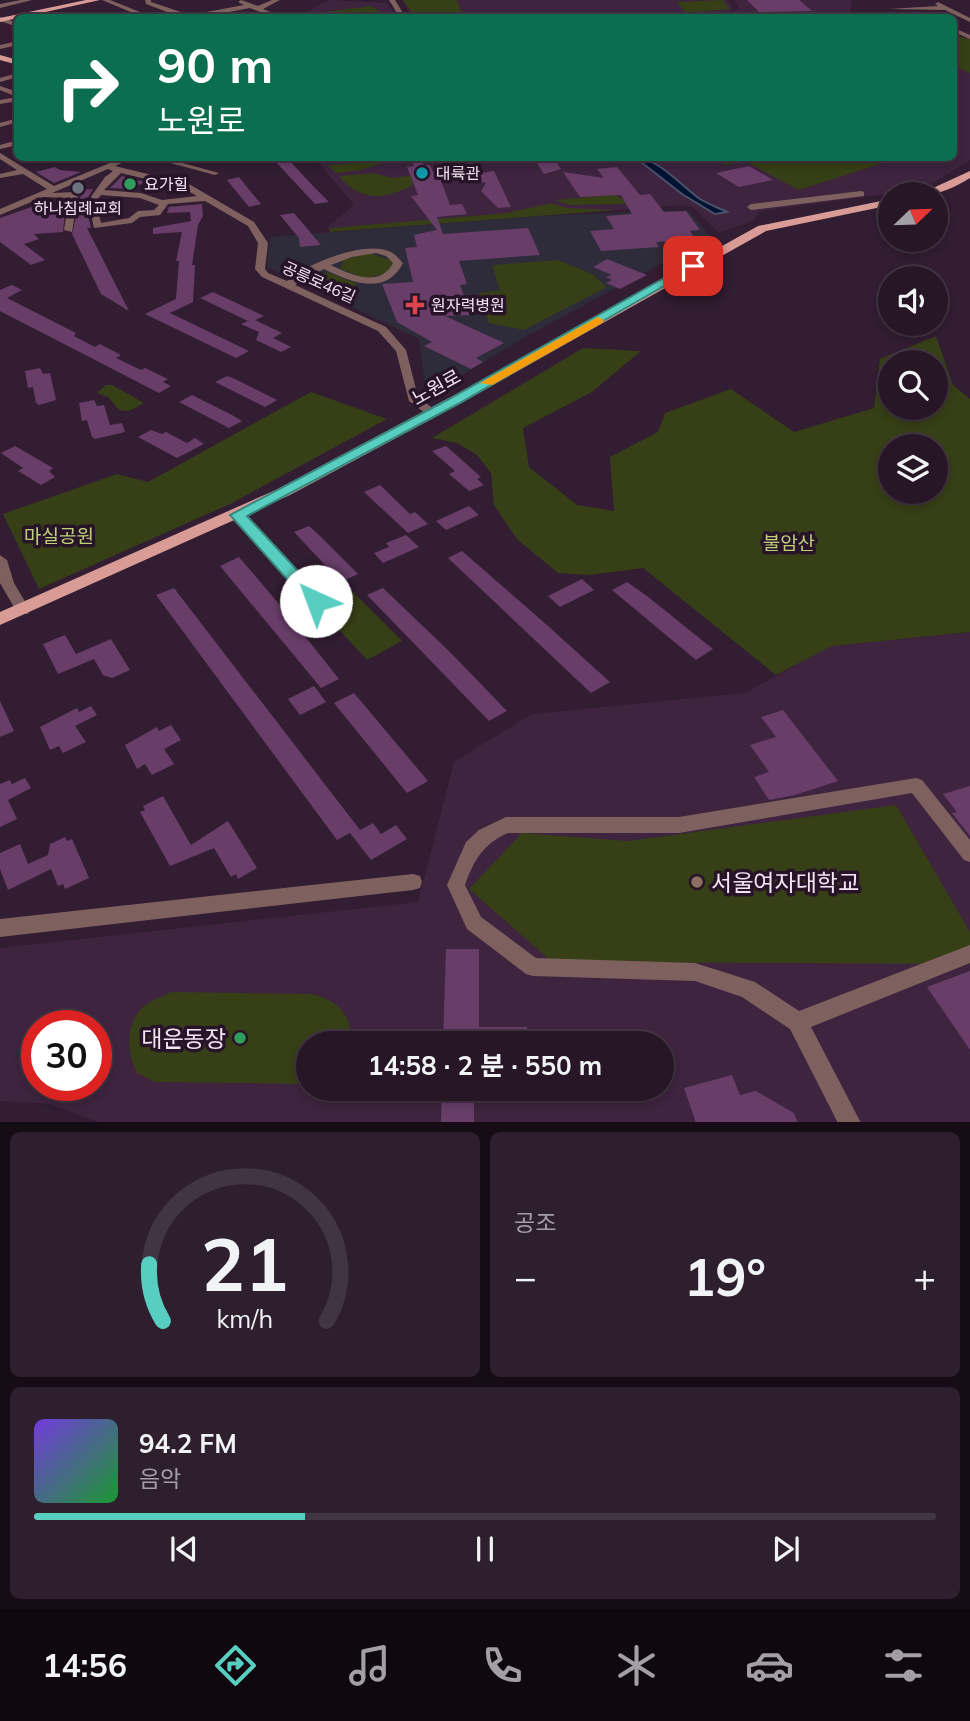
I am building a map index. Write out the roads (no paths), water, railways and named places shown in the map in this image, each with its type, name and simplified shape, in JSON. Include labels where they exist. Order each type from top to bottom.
[{"type":"main road","points":[[33,14],[96,0]]},
{"type":"main road","points":[[42,14],[106,0]]},
{"type":"main road","points":[[948,187],[970,174]]},
{"type":"main road","name":"노원로","points":[[0,619],[237,515],[433,413],[762,228],[878,205]]},
{"type":"street","points":[[0,6],[29,0]]},
{"type":"street","points":[[106,0],[135,14]]},
{"type":"street","points":[[236,0],[266,13]]},
{"type":"street","points":[[251,14],[266,13],[277,0]]},
{"type":"street","points":[[889,0],[894,14]]},
{"type":"street","points":[[931,0],[970,20]]},
{"type":"street","points":[[125,8],[148,2],[178,14]]},
{"type":"street","points":[[204,14],[249,6]]},
{"type":"street","points":[[140,14],[158,7]]},
{"type":"street","points":[[892,9],[946,8]]},
{"type":"street","points":[[1,156],[54,190]]},
{"type":"street","points":[[0,212],[121,161]]},
{"type":"street","points":[[168,161],[215,173]]},
{"type":"street","points":[[0,167],[13,163]]},
{"type":"street","name":"공릉로46길","points":[[108,167],[186,186],[257,230],[264,243],[260,269],[274,280],[382,329],[401,350],[413,399],[433,413]]},
{"type":"street","points":[[0,176],[24,171]]},
{"type":"street","points":[[94,173],[125,171]]},
{"type":"street","points":[[125,171],[107,180],[92,205],[97,226],[132,220],[138,214],[157,213],[162,203]]},
{"type":"street","points":[[100,192],[141,196],[162,203],[206,198]]},
{"type":"street","points":[[751,208],[861,194]]},
{"type":"street","points":[[41,195],[73,195],[69,230]]},
{"type":"street","points":[[0,201],[16,205]]},
{"type":"street","points":[[72,207],[92,205]]},
{"type":"street","points":[[289,285],[325,266],[344,256],[368,251],[390,256],[398,263],[389,275],[366,281],[356,280],[325,266]]},
{"type":"street","points":[[237,515],[316,601]]},
{"type":"street","points":[[0,560],[8,583],[23,610]]},
{"type":"street","points":[[850,1122],[797,1022],[748,989],[695,972],[533,967],[474,923],[456,886],[466,855],[484,835],[506,825],[679,825],[916,785],[970,854]]},
{"type":"street","points":[[0,928],[413,882]]},
{"type":"street","points":[[797,1022],[970,954]]},
{"type":"water","points":[[640,161],[652,162],[700,199],[727,212],[715,214],[682,194]]},
{"type":"place","name":"대륙관","points":[[422,173]]},
{"type":"place","name":"요가힐","points":[[130,184]]},
{"type":"place","name":"하나침례교회","points":[[78,188]]},
{"type":"place","name":"원자력병원","points":[[415,305]]},
{"type":"place","name":"서울여자대학교","points":[[697,882]]},
{"type":"place","name":"대운동장","points":[[240,1038]]},
{"type":"park label","name":"마실공원","points":[[59,536]]},
{"type":"park label","name":"불암산","points":[[789,543]]}]
